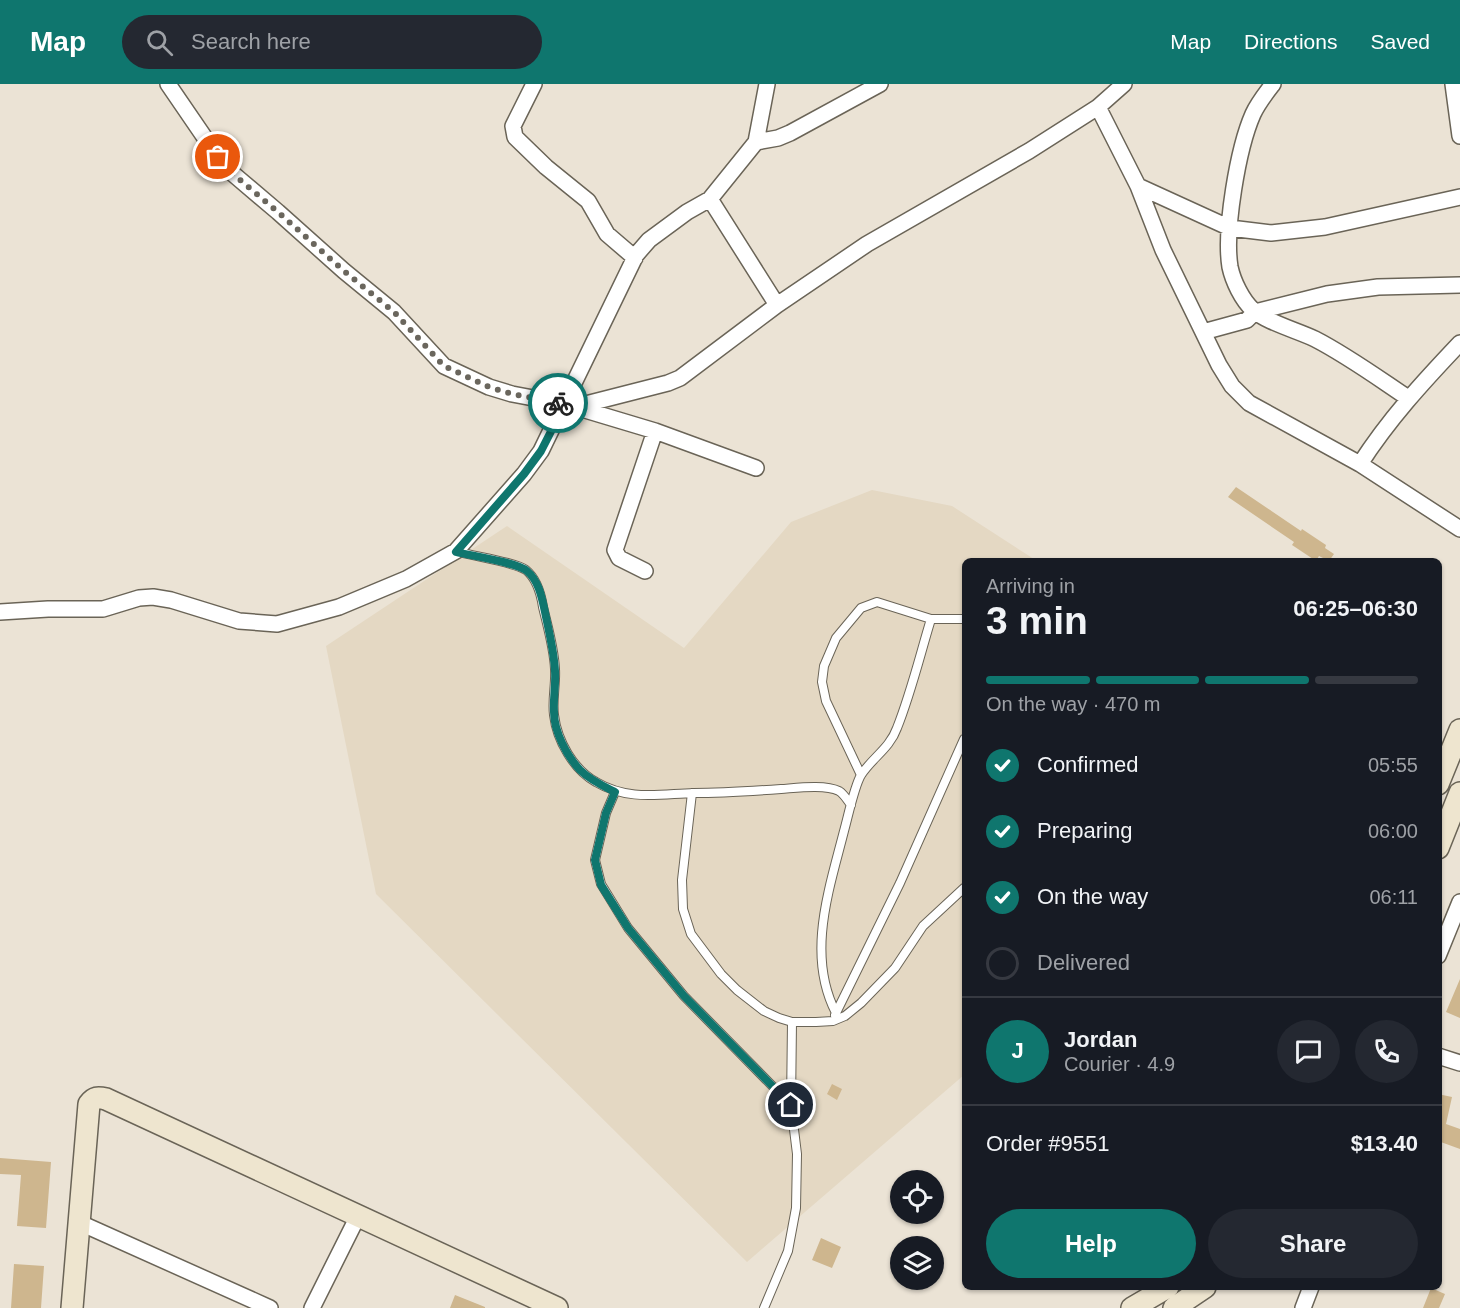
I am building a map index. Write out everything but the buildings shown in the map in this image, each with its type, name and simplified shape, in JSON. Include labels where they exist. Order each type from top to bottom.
[{"type":"street","points":[[168,84],[218,157],[232,173],[394,312],[444,366],[489,387],[570,406],[655,431],[756,468]]},
{"type":"street","points":[[534,84],[513,126],[515,137],[546,167],[588,201],[607,234],[635,258]]},
{"type":"street","points":[[0,612],[103,609],[139,598],[153,597],[171,600],[238,621],[277,624],[339,607],[406,579],[456,552],[524,474],[570,406],[635,258],[649,240],[687,212],[710,199],[756,142],[767,84]]},
{"type":"street","points":[[756,142],[790,133],[880,84]]},
{"type":"street","points":[[570,406],[668,383],[680,378],[777,305],[867,244],[1029,151],[1098,107],[1124,84]]},
{"type":"street","points":[[1274,84],[1262,98],[1253,115],[1241,151],[1234,186],[1230,228],[1229,259],[1234,280],[1246,303],[1255,312],[1334,350],[1408,398]]},
{"type":"street","points":[[1453,84],[1460,136]]},
{"type":"street","points":[[1098,107],[1138,186],[1163,250],[1219,365],[1232,386],[1249,403],[1360,464],[1460,529]]},
{"type":"street","points":[[1138,186],[1230,228],[1271,233],[1315,229],[1460,197]]},
{"type":"street","points":[[710,199],[777,305]]},
{"type":"street","points":[[1203,332],[1248,320],[1255,312],[1328,294],[1378,287],[1460,285]]},
{"type":"street","points":[[1360,464],[1379,434],[1408,398],[1460,343]]},
{"type":"street","points":[[645,572],[619,558],[615,550],[655,431]]},
{"type":"street","points":[[1442,774],[1460,730]]},
{"type":"street","points":[[1442,838],[1460,793]]},
{"type":"street","points":[[1442,946],[1460,902]]},
{"type":"street","points":[[1442,1057],[1460,1063]]},
{"type":"street","points":[[72,1308],[89,1104],[98,1097],[358,1214],[557,1308]]},
{"type":"street","points":[[312,1308],[358,1214]]},
{"type":"street","points":[[78,1222],[270,1308]]},
{"type":"street","points":[[1132,1308],[1163,1290]]},
{"type":"street","points":[[1174,1308],[1201,1290]]},
{"type":"street","points":[[1302,1308],[1310,1290]]},
{"type":"lane","points":[[456,552],[516,566],[526,570],[534,579],[542,598],[553,650],[554,715],[559,735],[569,756],[594,782],[615,792],[638,796],[803,787],[827,789],[840,792],[851,805]]},
{"type":"lane","points":[[861,775],[826,701],[822,682],[824,666],[836,638],[861,608],[877,602],[931,619],[962,619]]},
{"type":"lane","points":[[834,1017],[821,963],[822,935],[829,887],[861,775],[880,755],[897,730],[931,619]]},
{"type":"lane","points":[[834,1017],[900,883],[962,744]]},
{"type":"lane","points":[[615,792],[606,813],[595,860],[601,885],[628,928],[684,996],[791,1105]]},
{"type":"lane","points":[[692,793],[682,880],[683,909],[691,934],[721,974],[737,990],[764,1011],[792,1022],[845,1016],[895,968],[923,926],[962,890]]},
{"type":"lane","points":[[764,1308],[788,1251],[796,1208],[796,1154],[791,1105],[792,1022]]},
{"type":"shaded area","points":[[872,490],[952,506],[1032,558],[962,558],[962,1077],[747,1262],[376,894],[326,646],[507,526],[684,648],[791,522]]},
{"type":"way so far","points":[[218,157],[232,173],[394,312],[444,366],[489,387],[558,403]]},
{"type":"route","points":[[558,403],[565,404],[541,451],[524,474],[456,552],[516,566],[526,570],[534,579],[542,598],[553,650],[554,715],[559,735],[569,756],[580,770],[594,782],[615,792],[606,813],[595,860],[601,885],[628,928],[684,996],[791,1105]]}]
